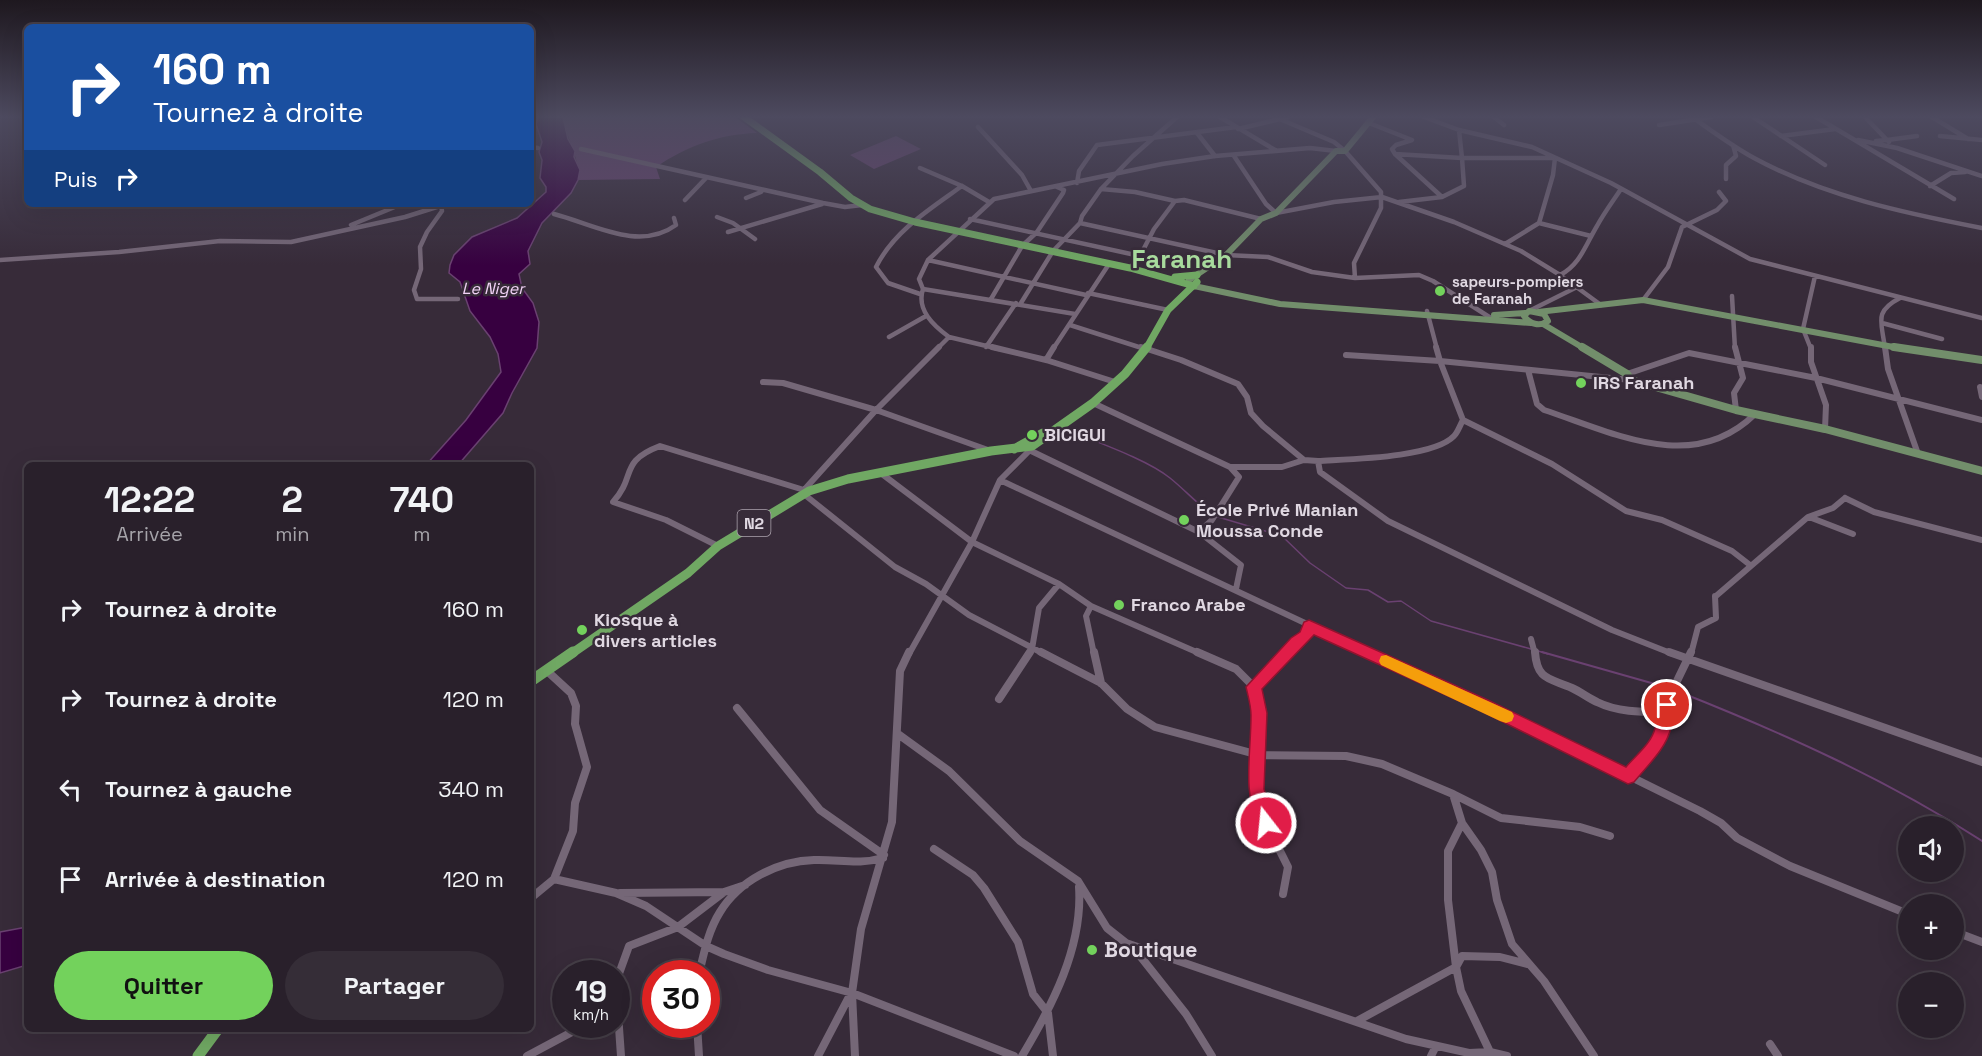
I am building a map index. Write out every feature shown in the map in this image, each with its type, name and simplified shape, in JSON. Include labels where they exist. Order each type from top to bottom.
[{"type":"highway","points":[[810,166],[862,205],[915,222],[1163,277],[1195,281]]},
{"type":"highway","points":[[1174,279],[1195,281]]},
{"type":"highway","points":[[1174,279],[1180,294]]},
{"type":"highway","name":"N2","points":[[534,679],[688,573],[718,546],[804,492],[825,485],[991,451],[1022,448],[1052,430],[1093,403],[1137,362],[1165,319],[1168,310],[1180,294],[1195,281]]},
{"type":"highway","points":[[198,1056],[216,1032]]},
{"type":"main road","points":[[1195,281],[1226,255],[1261,219],[1276,213],[1321,166]]},
{"type":"main road","points":[[1195,281],[1254,299],[1280,304],[1427,313],[1531,323],[1546,321],[1555,310]]},
{"type":"main road","points":[[1492,318],[1527,312],[1643,300],[1886,346],[1982,360]]},
{"type":"main road","points":[[1527,312],[1525,318],[1531,323]]},
{"type":"main road","points":[[1538,312],[1556,330],[1629,377],[1736,410],[1825,429],[1982,471]]},
{"type":"street","points":[[663,166],[706,178],[823,203],[845,207],[862,205]]},
{"type":"street","points":[[1014,166],[1031,191]]},
{"type":"street","points":[[1077,183],[1082,166]]},
{"type":"street","points":[[986,347],[1033,284],[1053,251],[1080,223],[1082,216],[1101,189],[1119,174],[1118,170],[1122,166]]},
{"type":"street","points":[[1115,382],[1046,360],[949,337],[926,316],[919,279],[928,260],[989,202],[1031,191],[1160,166]]},
{"type":"street","points":[[1241,166],[1266,204],[1276,213],[1334,202],[1382,197],[1505,244],[1560,275],[1601,305]]},
{"type":"street","points":[[1355,278],[1354,263],[1381,207],[1382,197],[1381,192],[1358,166]]},
{"type":"street","points":[[1408,166],[1442,197]]},
{"type":"street","points":[[1399,202],[1442,197],[1464,186],[1463,166]]},
{"type":"street","points":[[1505,244],[1539,223],[1554,166]]},
{"type":"street","points":[[1573,166],[1621,189],[1750,259],[1982,318]]},
{"type":"street","points":[[1726,166],[1726,179]]},
{"type":"street","points":[[1772,166],[1821,188],[1982,228]]},
{"type":"street","points":[[1898,166],[1954,199]]},
{"type":"street","points":[[1951,166],[1982,176]]},
{"type":"street","points":[[920,168],[962,186],[989,202]]},
{"type":"street","points":[[1930,186],[1951,173],[1968,172]]},
{"type":"street","points":[[685,200],[706,178]]},
{"type":"street","points":[[962,186],[915,222],[880,255],[876,267],[880,277],[888,283],[921,292],[991,299],[1075,314]]},
{"type":"street","points":[[991,299],[1022,246],[1037,232],[1063,193],[1064,190],[1056,187]]},
{"type":"street","points":[[1101,189],[1135,192],[1175,201],[1184,200],[1198,206],[1261,219]]},
{"type":"street","points":[[1560,275],[1570,270],[1574,261],[1585,250],[1591,236],[1621,189]]},
{"type":"street","points":[[747,198],[764,191]]},
{"type":"street","points":[[1643,300],[1670,264],[1679,231],[1685,224],[1723,207],[1726,201],[1719,192]]},
{"type":"street","points":[[1130,268],[1175,201]]},
{"type":"street","points":[[728,232],[823,203]]},
{"type":"street","points":[[339,230],[395,207]]},
{"type":"street","points":[[0,260],[79,253],[110,253],[220,241],[291,242],[405,217],[432,207]]},
{"type":"street","points":[[441,207],[442,211],[427,232],[420,247],[421,269],[414,295],[417,299],[430,301],[458,299]]},
{"type":"street","points":[[554,214],[610,233],[646,237],[670,231],[676,225],[674,218]]},
{"type":"street","points":[[717,217],[728,220],[755,239]]},
{"type":"street","points":[[970,219],[1140,255]]},
{"type":"street","points":[[1080,223],[1226,255],[1268,257],[1312,272],[1355,278],[1419,275],[1433,281],[1492,318]]},
{"type":"street","points":[[1539,223],[1591,236]]},
{"type":"street","points":[[928,260],[1033,284],[1168,310]]},
{"type":"street","points":[[1046,360],[1108,264]]},
{"type":"street","points":[[1815,276],[1808,301],[1809,315],[1803,329],[1811,344],[1811,362],[1826,405],[1825,429]]},
{"type":"street","points":[[1527,312],[1575,288]]},
{"type":"street","points":[[1732,296],[1730,317],[1743,378],[1734,393],[1736,410]]},
{"type":"street","points":[[1901,297],[1885,306],[1882,311],[1882,323],[1888,369],[1896,399],[1917,454]]},
{"type":"street","points":[[1427,313],[1440,361],[1463,420],[1552,464],[1626,511],[1662,520],[1732,551],[1750,565]]},
{"type":"street","points":[[889,337],[926,316]]},
{"type":"street","points":[[1882,323],[1942,339]]},
{"type":"street","points":[[1070,325],[1147,348],[1238,384],[1247,397],[1251,413],[1304,460]]},
{"type":"street","points":[[804,492],[876,410],[949,337]]},
{"type":"street","points":[[1346,355],[1629,377],[1661,363],[1668,357],[1689,352],[1816,378],[1982,420]]},
{"type":"street","points":[[1528,370],[1537,404],[1544,410],[1614,432],[1656,441],[1696,446],[1716,440],[1731,432],[1755,414]]},
{"type":"street","points":[[763,382],[783,383],[876,410],[991,451]]},
{"type":"street","points":[[1980,387],[1982,397]]},
{"type":"street","points":[[1093,403],[1230,467],[1239,477],[1219,511],[1199,532]]},
{"type":"street","points":[[1230,467],[1282,467],[1304,460],[1318,461],[1413,452],[1454,436],[1463,420]]},
{"type":"street","points":[[718,546],[666,520],[613,501],[620,494],[628,472],[639,454],[660,446],[804,492],[895,567],[926,584],[969,615],[1101,683],[1127,709],[1155,728],[1259,755],[1346,756],[1382,764],[1453,794],[1501,818],[1580,827],[1610,836]]},
{"type":"street","points":[[855,1056],[852,993],[861,928],[892,822],[900,670],[972,542],[999,480],[1022,448],[1199,532],[1241,565],[1236,589]]},
{"type":"street","points":[[1318,461],[1320,472],[1388,521],[1569,611],[1689,660],[1982,762]]},
{"type":"street","points":[[882,474],[972,542],[1059,584],[1090,606],[1236,669],[1254,687],[1259,713],[1256,789],[1266,823],[1288,867],[1283,894]]},
{"type":"street","points":[[999,480],[1236,589],[1309,626],[1485,705],[1710,817],[1721,823],[1737,838],[1790,867],[1842,890],[1898,910]]},
{"type":"street","points":[[1628,776],[1654,746],[1663,728],[1662,712],[1689,660],[1698,627],[1716,618],[1715,596],[1808,517],[1833,508],[1845,498],[1874,512],[1982,540]]},
{"type":"street","points":[[1808,517],[1853,534]]},
{"type":"street","points":[[999,699],[1032,649],[1039,608],[1059,584]]},
{"type":"street","points":[[1090,606],[1086,616],[1101,683]]},
{"type":"street","points":[[1254,687],[1297,642],[1307,635],[1309,626]]},
{"type":"street","points":[[1531,639],[1537,647],[1536,659],[1539,671],[1548,679],[1575,689],[1604,706],[1635,712],[1662,712]]},
{"type":"street","points":[[534,896],[554,879],[573,831],[575,803],[588,767],[575,724],[576,706],[571,693],[546,670]]},
{"type":"street","points":[[737,708],[820,810],[883,856]]},
{"type":"street","points":[[898,734],[949,771],[1020,841],[1078,881],[1107,928],[1133,946],[1406,1039],[1469,1053],[1507,1056]]},
{"type":"street","points":[[1453,794],[1462,823],[1481,850],[1492,872],[1497,900],[1512,944],[1544,981],[1594,1056]]},
{"type":"street","points":[[1462,823],[1448,851],[1448,900],[1456,967],[1461,991],[1491,1054]]},
{"type":"street","points":[[934,849],[973,875],[984,888],[1018,942],[1033,994],[1048,1013],[1053,1056]]},
{"type":"street","points":[[616,893],[724,891],[747,884],[777,866],[811,860],[868,864],[883,856]]},
{"type":"street","points":[[554,879],[616,893],[646,906],[706,946],[768,970],[852,993],[1014,1056]]},
{"type":"street","points":[[1022,1056],[1048,1013],[1068,954],[1082,900],[1078,881]]},
{"type":"street","points":[[702,960],[720,911],[747,884]]},
{"type":"street","points":[[623,960],[629,946],[678,927],[724,891]]},
{"type":"street","points":[[1964,935],[1982,942]]},
{"type":"street","points":[[1133,946],[1186,1014],[1212,1056]]},
{"type":"street","points":[[1357,1021],[1456,967],[1462,956],[1500,957],[1527,964]]},
{"type":"street","points":[[818,1056],[852,993]]},
{"type":"street","points":[[527,1056],[561,1038]]},
{"type":"street","points":[[620,1038],[621,1056]]},
{"type":"street","points":[[698,1038],[699,1056]]},
{"type":"street","points":[[1770,1044],[1778,1056]]},
{"type":"street","points":[[1431,1056],[1436,1046]]},
{"type":"shaded area","points":[[577,166],[657,166],[660,179],[578,180]]},
{"type":"water","name":"Le Niger","points":[[541,166],[578,166],[580,170],[571,193],[542,223],[528,251],[530,264],[519,274],[522,288],[533,303],[539,322],[537,348],[503,413],[461,462],[429,462],[466,420],[501,372],[498,354],[490,337],[470,311],[460,282],[449,273],[450,265],[454,255],[472,237],[517,218],[529,207],[534,207],[534,203],[546,192],[546,187],[540,178]]},
{"type":"water","points":[[24,928],[24,966],[0,973],[0,932]]},
{"type":"waterway","points":[[1080,435],[1126,454],[1161,472],[1213,515]]},
{"type":"waterway","points":[[1218,517],[1282,536],[1310,563],[1346,588],[1368,590],[1388,602],[1401,601],[1431,621],[1531,649]]},
{"type":"waterway","points":[[1538,651],[1548,654]]},
{"type":"waterway","points":[[1542,652],[1669,688]]},
{"type":"waterway","points":[[1677,691],[1833,758],[1909,797],[1982,841]]},
{"type":"slow traffic","points":[[1386,661],[1506,716]]},
{"type":"place","name":"sapeurs-pompiers de Faranah","points":[[1440,291]]},
{"type":"place","name":"IRS Faranah","points":[[1581,383]]},
{"type":"place","name":"BICIGUI","points":[[1032,435]]},
{"type":"place","name":"École Privé Manian Moussa Conde","points":[[1184,520]]},
{"type":"place","name":"Franco Arabe","points":[[1119,605]]},
{"type":"place","name":"Kiosque à divers articles","points":[[582,630]]},
{"type":"place","name":"Boutique","points":[[1092,950]]},
{"type":"district","name":"Faranah","points":[[1182,259]]},
{"type":"route","points":[[1266,823],[1256,789],[1259,713],[1254,687],[1297,642],[1307,635],[1309,626],[1485,705],[1541,735],[1628,776],[1654,746],[1663,728],[1662,712],[1667,705]]}]
